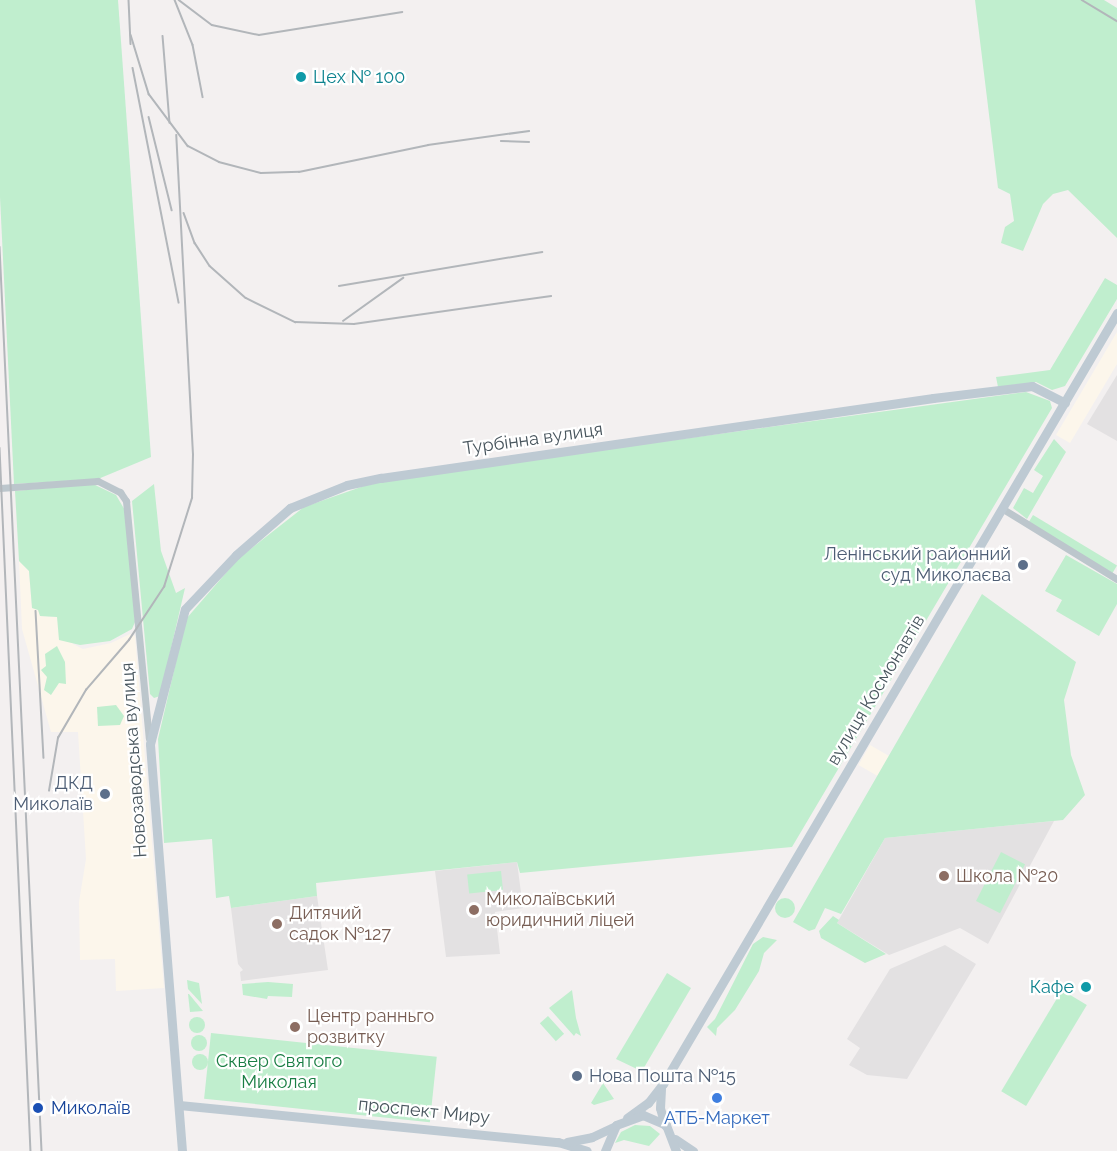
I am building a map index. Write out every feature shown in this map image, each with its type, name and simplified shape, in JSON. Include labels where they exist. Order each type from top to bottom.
[{"type":"main road","name":"вулиця Космонавтів","points":[[616,1125],[648,1103],[663,1084],[1117,313]]},
{"type":"main road","name":"Турбінна вулиця","points":[[150,744],[182,617],[190,601],[290,508],[318,495],[392,476],[933,398],[1032,386],[1065,403]]},
{"type":"main road","name":"Новозаводська вулиця","points":[[150,744],[182,1151]]},
{"type":"main road","name":"вулиця Космонавтів","points":[[663,1084],[659,1102],[666,1125]]},
{"type":"main road","name":"проспект Миру","points":[[179,1105],[558,1142],[586,1151]]},
{"type":"main road","points":[[627,1118],[648,1116],[666,1125],[675,1139],[693,1151]]},
{"type":"main road","name":"проспект Миру","points":[[558,1142],[592,1137],[616,1125]]},
{"type":"main road","points":[[605,1151],[616,1125]]},
{"type":"main road","points":[[675,1139],[676,1151]]},
{"type":"street","name":"Новозаводська вулиця","points":[[0,488],[98,481],[120,492],[126,501],[150,744]]},
{"type":"street","points":[[1003,509],[1117,579]]},
{"type":"shaded area","points":[[1117,332],[1117,364],[1070,443],[1056,435]]},
{"type":"shaded area","points":[[1117,375],[1117,441],[1087,424]]},
{"type":"shaded area","points":[[19,561],[29,571],[32,608],[39,610],[40,616],[58,617],[73,644],[83,649],[111,643],[130,634],[135,636],[164,988],[116,991],[115,959],[80,960],[79,902],[86,859],[78,732],[51,732],[22,629]]},
{"type":"shaded area","points":[[870,745],[889,756],[878,776],[858,765]]},
{"type":"shaded area","name":"Школа №20","points":[[1054,821],[988,944],[960,928],[889,955],[837,923],[885,838]]},
{"type":"shaded area","name":"Миколаївський юридичний ліцей","points":[[517,862],[523,908],[495,912],[500,954],[446,957],[435,871]]},
{"type":"shaded area","name":"Дитячий садок №127","points":[[317,896],[328,970],[241,981],[240,972],[243,970],[238,964],[231,908]]},
{"type":"shaded area","points":[[945,945],[976,964],[907,1079],[867,1075],[849,1065],[860,1048],[847,1039],[890,969]]},
{"type":"green space","points":[[0,0],[118,0],[151,457],[98,479],[14,484],[0,197]]},
{"type":"green space","points":[[975,0],[1104,0],[1117,8],[1117,238],[1068,190],[1053,194],[1043,204],[1023,251],[1001,243],[1005,227],[1014,221],[1010,194],[998,188]]},
{"type":"green space","points":[[1105,278],[1117,285],[1117,299],[1065,386],[1052,390],[1036,382],[998,387],[996,377],[1050,370]]},
{"type":"green space","points":[[1026,392],[1050,401],[1052,408],[792,847],[520,873],[517,862],[316,883],[317,896],[231,908],[229,896],[216,898],[212,839],[164,843],[158,739],[186,619],[239,558],[304,507],[381,480]]},
{"type":"green space","points":[[1054,439],[1066,452],[1027,519],[1013,508],[1024,488],[1033,493],[1043,476],[1034,470]]},
{"type":"green space","points":[[93,484],[116,495],[126,512],[135,622],[132,629],[110,641],[80,645],[59,640],[57,617],[40,616],[38,610],[32,608],[29,571],[19,561],[15,491]]},
{"type":"green space","points":[[154,484],[161,551],[176,593],[185,588],[160,696],[154,698],[150,694],[132,501]]},
{"type":"green space","points":[[1033,515],[1117,565],[1112,573],[1028,523]]},
{"type":"green space","points":[[1066,555],[1117,584],[1117,604],[1099,636],[1056,611],[1062,600],[1045,591]]},
{"type":"green space","points":[[982,594],[1076,662],[1064,700],[1071,755],[1085,795],[1063,820],[885,838],[841,914],[825,908],[815,929],[809,931],[793,922]]},
{"type":"green space","points":[[57,646],[65,662],[66,684],[59,683],[51,695],[44,690],[47,677],[41,670],[46,666],[45,654]]},
{"type":"green space","points":[[116,705],[124,716],[120,725],[98,726],[97,707]]},
{"type":"green space","points":[[1001,852],[1025,864],[1000,913],[976,901]]},
{"type":"green space","points":[[501,871],[503,890],[469,893],[467,875]]},
{"type":"green space","points":[[785,898],[792,901],[795,908],[792,915],[785,918],[778,915],[775,908],[778,901]]},
{"type":"green space","points":[[833,916],[839,920],[837,923],[886,954],[865,963],[821,938],[819,931]]},
{"type":"green space","points":[[763,937],[777,940],[764,953],[759,971],[735,1010],[717,1028],[716,1036],[707,1027],[715,1019],[753,944]]},
{"type":"green space","points":[[667,973],[691,988],[642,1071],[616,1059]]},
{"type":"green space","points":[[187,980],[199,983],[202,1004],[188,989]]},
{"type":"green space","points":[[268,982],[293,984],[292,997],[268,996],[267,999],[243,995],[242,984]]},
{"type":"green space","points":[[572,990],[581,1036],[576,1033],[574,1036],[549,1008]]},
{"type":"green space","points":[[1062,990],[1087,1005],[1026,1106],[1001,1091]]},
{"type":"green space","points":[[189,994],[203,1011],[190,1012]]},
{"type":"green space","points":[[548,1016],[564,1034],[556,1041],[540,1023]]},
{"type":"green space","points":[[197,1017],[205,1025],[197,1033],[189,1025]]},
{"type":"green space","name":"Сквер Святого Миколая","points":[[211,1033],[437,1057],[430,1122],[204,1099]]},
{"type":"green space","points":[[199,1035],[207,1043],[199,1051],[191,1043]]},
{"type":"green space","points":[[200,1054],[208,1062],[200,1070],[192,1062]]},
{"type":"green space","points":[[603,1083],[614,1099],[594,1105],[591,1103]]},
{"type":"green space","points":[[635,1125],[650,1126],[660,1134],[649,1146],[624,1140],[615,1143],[621,1132]]},
{"type":"tram line","points":[[1082,0],[1117,21]]},
{"type":"railway","points":[[129,0],[131,44]]},
{"type":"railway","points":[[175,0],[193,45],[203,97]]},
{"type":"railway","points":[[179,0],[212,25],[259,35],[402,12]]},
{"type":"railway","points":[[131,35],[149,94],[188,146],[219,162],[261,173],[299,172],[428,145],[529,131]]},
{"type":"railway","points":[[163,36],[170,123]]},
{"type":"railway","points":[[133,68],[179,303]]},
{"type":"railway","points":[[149,117],[172,210]]},
{"type":"railway","points":[[49,791],[58,738],[86,690],[129,640],[164,587],[192,498],[193,455],[176,135]]},
{"type":"railway","points":[[501,141],[529,142]]},
{"type":"railway","points":[[184,213],[195,243],[210,266],[246,298],[295,322],[354,324],[551,296]]},
{"type":"railway","points":[[0,247],[42,1151]]},
{"type":"railway","points":[[339,286],[542,252]]},
{"type":"railway","points":[[343,321],[403,278]]},
{"type":"railway","points":[[0,448],[31,1151]]},
{"type":"railway","points":[[36,611],[44,758]]},
{"type":"place","name":"Цех № 100","points":[[301,77]]},
{"type":"place","name":"Ленінський районний суд Миколаєва","points":[[1023,565]]},
{"type":"place","name":"ДКД Миколаїв","points":[[105,794]]},
{"type":"place","name":"Школа №20","points":[[944,876]]},
{"type":"place","name":"Миколаївський юридичний ліцей","points":[[474,910]]},
{"type":"place","name":"Дитячий садок №127","points":[[277,924]]},
{"type":"place","name":"Кафе","points":[[1086,987]]},
{"type":"place","name":"Центр ранньго розвитку","points":[[295,1027]]},
{"type":"place","name":"Нова Пошта №15","points":[[577,1076]]},
{"type":"place","name":"АТБ-Маркет","points":[[717,1098]]},
{"type":"place","name":"Миколаїв","points":[[38,1108]]}]
